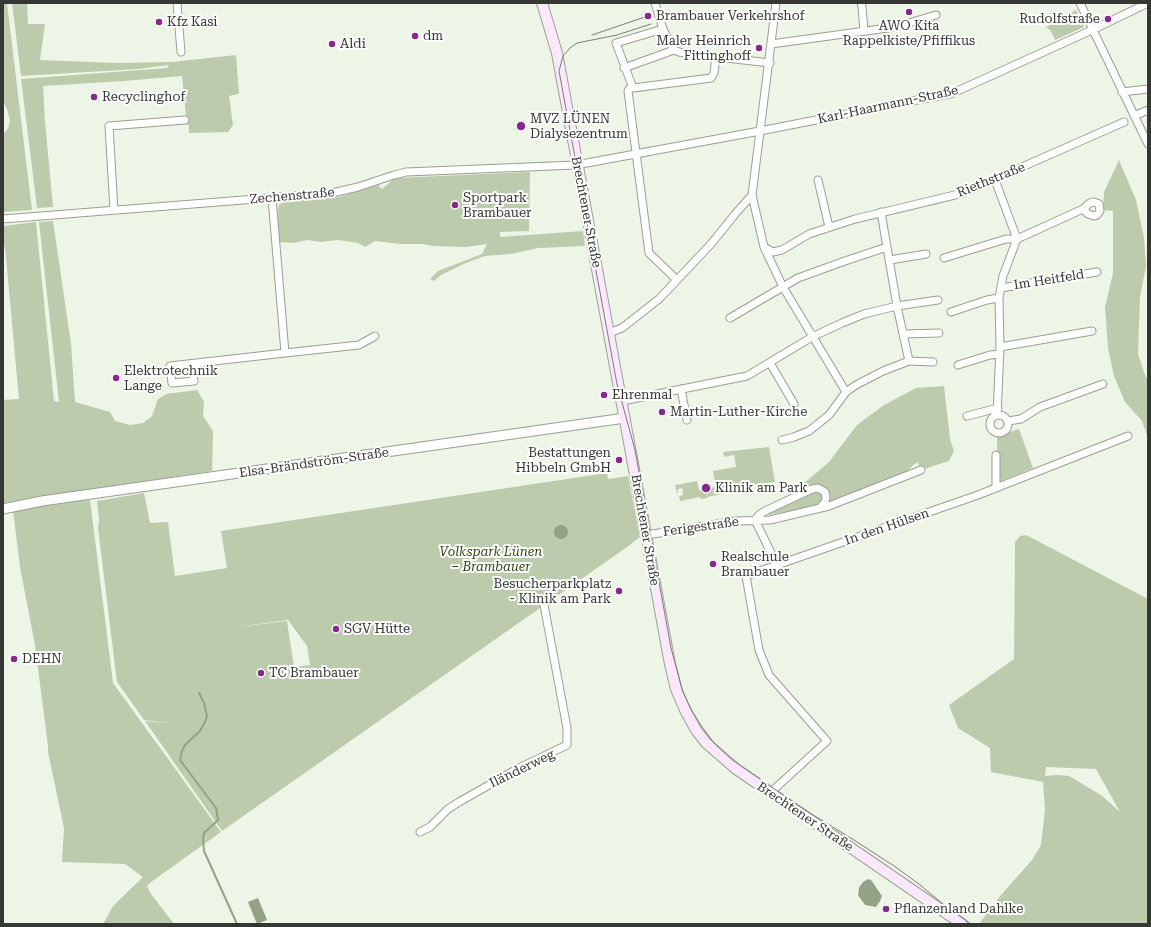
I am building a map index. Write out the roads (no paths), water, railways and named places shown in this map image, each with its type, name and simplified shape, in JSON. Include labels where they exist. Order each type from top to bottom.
[{"type":"main road","name":"Brechtener Straße","points":[[542,3],[557,53],[670,664],[676,689],[685,710],[701,736],[714,750],[736,769],[962,924]]},
{"type":"street","points":[[177,3],[180,52]]},
{"type":"street","points":[[655,3],[663,29],[674,50]]},
{"type":"street","points":[[776,3],[770,63],[752,196],[764,247],[783,288],[846,392]]},
{"type":"street","points":[[861,3],[864,31]]},
{"type":"street","points":[[1080,3],[1148,144]]},
{"type":"street","name":"Karl-Haarmann-Straße","points":[[578,165],[953,93],[1148,3]]},
{"type":"street","points":[[772,44],[894,27],[936,15]]},
{"type":"street","points":[[663,29],[616,43],[630,89],[636,154],[649,253],[678,280]]},
{"type":"street","points":[[624,68],[674,50],[679,52],[770,63]]},
{"type":"street","points":[[630,89],[711,78],[714,73],[716,57]]},
{"type":"street","points":[[1122,92],[1148,89]]},
{"type":"street","points":[[1134,116],[1148,110]]},
{"type":"street","points":[[114,210],[109,126],[185,120]]},
{"type":"street","name":"Riethstraße","points":[[764,247],[773,252],[782,250],[809,234],[829,227],[881,212],[963,193],[996,180],[1124,122]]},
{"type":"street","name":"Zechenstraße","points":[[3,219],[344,191],[394,174],[406,172],[578,165]]},
{"type":"street","points":[[818,180],[829,227]]},
{"type":"street","points":[[996,180],[1017,239]]},
{"type":"street","points":[[609,333],[622,328],[659,299],[711,244],[752,196]]},
{"type":"street","points":[[272,198],[285,353]]},
{"type":"street","points":[[944,258],[1006,239],[1017,239],[1083,209]]},
{"type":"street","points":[[881,212],[909,361]]},
{"type":"street","name":"Im Heitfeld","points":[[1017,239],[1004,276],[999,298],[1000,350],[998,412],[991,421],[991,427],[995,431],[1004,431],[1007,427],[1008,421],[1021,419],[1040,407],[1103,384]]},
{"type":"street","points":[[730,318],[805,276],[887,247]]},
{"type":"street","points":[[890,260],[926,254]]},
{"type":"street","name":"Im Heitfeld","points":[[1001,288],[1098,272]]},
{"type":"street","name":"Im Heitfeld","points":[[951,312],[987,300],[999,298]]},
{"type":"street","points":[[622,401],[747,376],[812,337],[864,314],[898,306],[938,300]]},
{"type":"street","points":[[958,364],[990,355],[1000,350],[1092,331]]},
{"type":"street","points":[[904,334],[939,333]]},
{"type":"street","points":[[192,364],[359,345],[375,336]]},
{"type":"street","points":[[782,440],[809,431],[829,415],[846,392],[883,371],[909,361],[933,362]]},
{"type":"street","points":[[770,362],[794,404]]},
{"type":"street","points":[[681,389],[687,420]]},
{"type":"street","points":[[968,416],[998,412],[1008,421]]},
{"type":"street","name":"Elsa-Brändström-Straße","points":[[3,509],[42,501],[625,418]]},
{"type":"street","name":"In den Hülsen","points":[[770,793],[827,741],[769,675],[759,650],[746,576],[996,488],[1128,436]]},
{"type":"street","points":[[996,455],[996,488]]},
{"type":"street","name":"Ferigestraße","points":[[646,535],[737,521],[770,520],[829,506],[921,470]]},
{"type":"street","name":"Ferigestraße","points":[[755,520],[759,515],[779,504],[804,492],[818,488],[825,492],[826,498],[825,502],[820,508]]},
{"type":"street","points":[[755,520],[777,565]]},
{"type":"street","name":"Iländerweg","points":[[420,832],[430,827],[448,810],[460,802],[519,768],[562,749],[567,745],[567,728],[544,605]]},
{"type":"waterway","points":[[199,693],[204,703],[207,716],[200,731],[185,745],[180,760],[216,808],[218,820],[204,833],[204,851],[237,924]]},
{"type":"tram line","points":[[592,35],[648,16]]},
{"type":"tram line","points":[[651,24],[617,35],[577,43],[563,56],[559,71],[617,384],[635,450],[671,648],[683,692],[702,727],[714,743],[731,759],[805,810],[894,866],[971,924]]},
{"type":"place","name":"AWO Kita Rappelkiste/Pfiffikus","points":[[909,12]]},
{"type":"place","name":"Brambauer Verkehrshof","points":[[648,16]]},
{"type":"place","name":"Rudolfstraße","points":[[1108,19]]},
{"type":"place","name":"Kfz Kasi","points":[[159,22]]},
{"type":"place","name":"dm","points":[[415,36]]},
{"type":"place","name":"Aldi","points":[[332,44]]},
{"type":"place","name":"Maler Heinrich Fittinghoff","points":[[759,48]]},
{"type":"place","name":"Recyclinghof","points":[[94,97]]},
{"type":"place","name":"MVZ LÜNEN Dialysezentrum","points":[[521,126]]},
{"type":"place","name":"Sportpark Brambauer","points":[[455,205]]},
{"type":"place","name":"Elektrotechnik Lange","points":[[116,378]]},
{"type":"place","name":"Ehrenmal","points":[[604,395]]},
{"type":"place","name":"Martin-Luther-Kirche","points":[[662,412]]},
{"type":"place","name":"Bestattungen Hibbeln GmbH","points":[[619,460]]},
{"type":"place","name":"Klinik am Park","points":[[706,488]]},
{"type":"place","name":"Realschule Brambauer","points":[[713,564]]},
{"type":"place","name":"Besucherparkplatz - Klinik am Park","points":[[619,591]]},
{"type":"place","name":"SGV Hütte","points":[[336,629]]},
{"type":"place","name":"DEHN","points":[[14,659]]},
{"type":"place","name":"TC Brambauer","points":[[261,673]]},
{"type":"place","name":"Pflanzenland Dahlke","points":[[886,909]]},
{"type":"park label","name":"Volkspark Lünen – Brambauer","points":[[491,560]]}]
